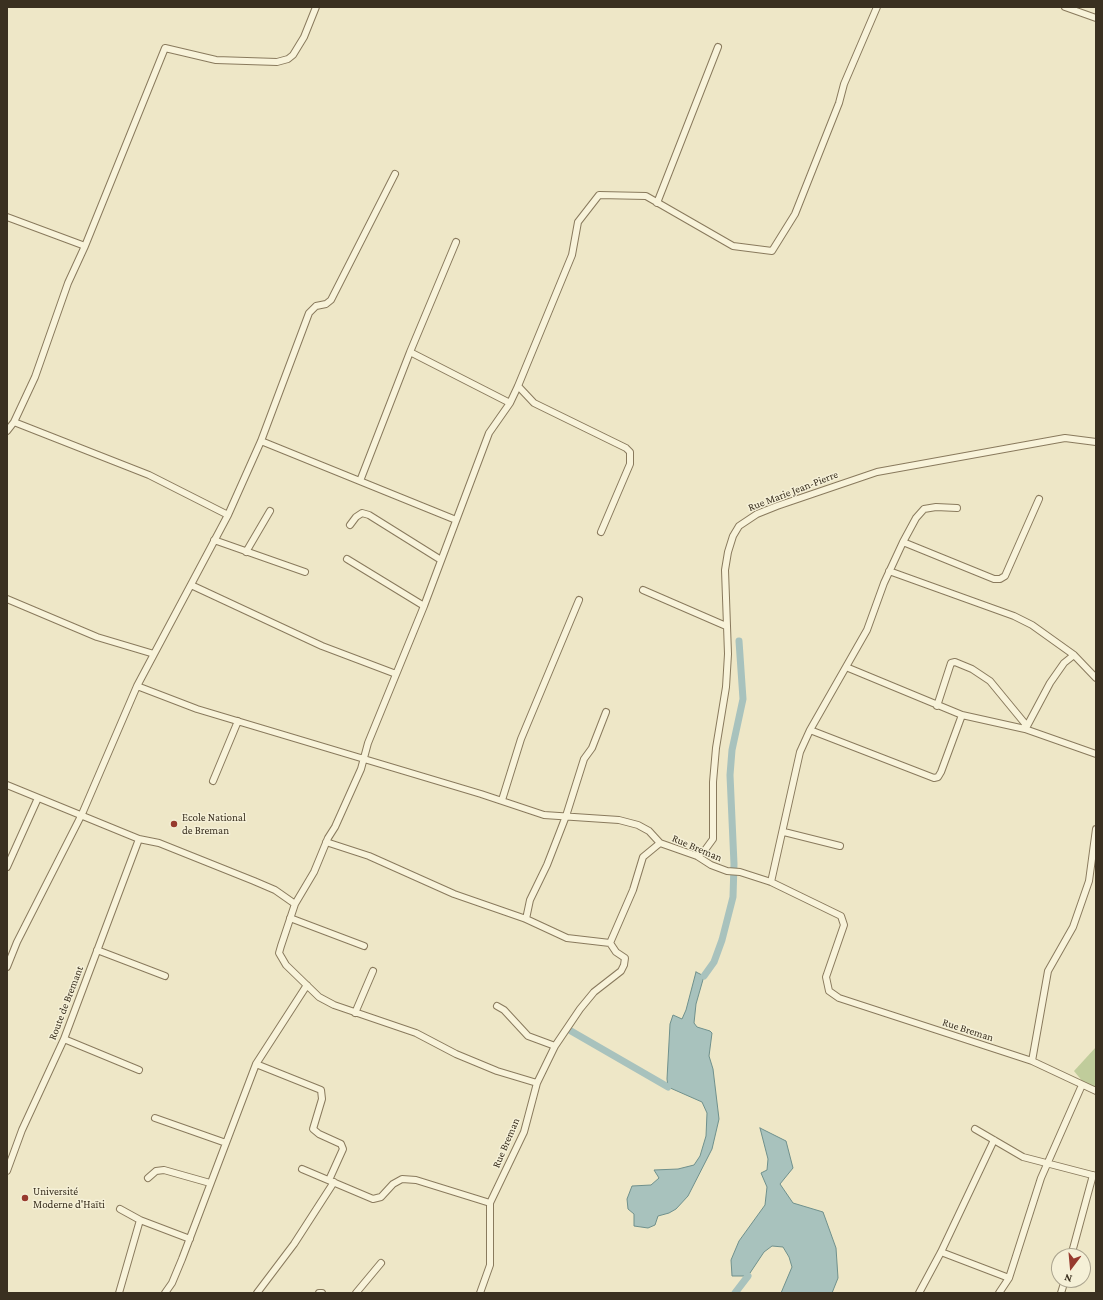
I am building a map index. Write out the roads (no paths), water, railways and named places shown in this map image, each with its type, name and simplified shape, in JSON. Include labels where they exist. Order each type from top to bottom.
[{"type":"street","points":[[7,431],[14,422],[35,377],[68,283],[85,246],[165,48],[216,60],[277,62],[288,59],[293,55],[304,37],[316,7]]},
{"type":"street","points":[[537,1083],[456,1054],[416,1033],[355,1013],[334,1005],[319,997],[286,965],[279,953],[290,918],[295,904],[314,872],[326,842],[335,827],[358,777],[363,760],[424,606],[489,433],[510,403],[518,386],[572,256],[578,222],[599,195],[646,196],[733,246],[772,250],[795,214],[839,103],[844,84],[876,7]]},
{"type":"street","points":[[1066,7],[1096,18]]},
{"type":"street","points":[[657,203],[718,47]]},
{"type":"street","points":[[7,967],[17,942],[82,814],[137,686],[228,515],[262,441],[309,313],[316,306],[326,304],[331,300],[396,174]]},
{"type":"street","points":[[7,217],[85,246]]},
{"type":"street","points":[[360,481],[410,352],[456,242]]},
{"type":"street","points":[[410,352],[510,403]]},
{"type":"street","points":[[518,386],[534,403],[626,448],[630,452],[630,464],[601,532]]},
{"type":"street","points":[[14,422],[149,476],[228,515]]},
{"type":"street","name":"Rue Marie Jean-Pierre","points":[[697,856],[705,850],[713,840],[713,782],[716,748],[726,687],[728,654],[725,570],[728,552],[739,526],[757,514],[877,472],[1065,438],[1096,442]]},
{"type":"street","points":[[262,441],[456,520]]},
{"type":"street","points":[[903,542],[994,579],[1000,579],[1006,576],[1039,499]]},
{"type":"street","points":[[771,882],[784,832],[800,752],[810,730],[867,630],[889,571],[903,542],[916,518],[924,509],[936,507],[957,508]]},
{"type":"street","points":[[246,552],[270,511]]},
{"type":"street","points":[[350,525],[356,516],[362,513],[370,515],[441,560]]},
{"type":"street","points":[[214,540],[305,572]]},
{"type":"street","points":[[347,559],[424,606]]},
{"type":"street","points":[[889,571],[1014,616],[1032,625],[1074,655],[1096,678]]},
{"type":"street","points":[[191,585],[322,646],[396,674]]},
{"type":"street","points":[[643,590],[726,626]]},
{"type":"street","points":[[7,599],[97,637],[154,654]]},
{"type":"street","points":[[502,800],[521,739],[579,600]]},
{"type":"street","points":[[1026,728],[1050,683],[1064,663],[1074,655]]},
{"type":"street","points":[[937,706],[951,663],[955,662],[972,669],[990,681],[1026,728]]},
{"type":"street","points":[[846,667],[937,706],[962,715],[1026,728],[1096,754]]},
{"type":"street","points":[[137,686],[192,707],[238,720],[363,760],[502,800],[544,815],[619,820],[638,825],[650,831],[660,843]]},
{"type":"street","points":[[526,919],[530,900],[547,865],[566,816],[584,759],[592,748],[606,712]]},
{"type":"street","points":[[810,730],[934,778],[938,777],[941,772],[962,715]]},
{"type":"street","points":[[214,781],[238,720]]},
{"type":"street","points":[[7,784],[140,839],[159,843],[254,881],[275,890],[295,904]]},
{"type":"street","points":[[7,867],[38,798]]},
{"type":"street","points":[[1032,1061],[1048,971],[1073,927],[1093,881],[1096,829]]},
{"type":"street","points":[[784,832],[840,846]]},
{"type":"street","name":"Route de Bremant","points":[[7,1171],[22,1130],[64,1039],[140,839]]},
{"type":"street","points":[[326,842],[369,856],[454,894],[526,919],[567,938],[610,943]]},
{"type":"street","name":"Rue Breman","points":[[480,1293],[490,1265],[490,1203],[524,1132],[537,1083],[555,1046],[594,992],[621,971],[625,958],[616,952],[610,943],[633,890],[643,857],[660,843],[697,856],[711,865],[727,871],[740,872],[771,882],[841,916],[844,925],[826,977],[829,991],[839,998],[1032,1061],[1096,1091]]},
{"type":"street","points":[[290,918],[364,946]]},
{"type":"street","points":[[97,950],[165,976]]},
{"type":"street","points":[[355,1013],[373,971]]},
{"type":"street","points":[[165,1293],[172,1283],[190,1239],[256,1064],[307,985]]},
{"type":"street","points":[[497,1006],[504,1010],[528,1036],[555,1046]]},
{"type":"street","points":[[64,1039],[139,1070]]},
{"type":"street","points":[[256,1064],[321,1090],[322,1099],[313,1129],[319,1134],[342,1146],[331,1181],[294,1244],[257,1293]]},
{"type":"street","points":[[999,1293],[1009,1278],[1048,1164],[1082,1085]]},
{"type":"street","points":[[155,1118],[226,1143]]},
{"type":"street","points":[[975,1129],[1023,1157],[1094,1176],[1073,1248]]},
{"type":"street","points":[[919,1293],[941,1252],[994,1140]]},
{"type":"street","points":[[302,1168],[373,1199],[381,1197],[393,1184],[402,1178],[416,1180],[490,1203]]},
{"type":"street","points":[[148,1178],[156,1171],[164,1170],[210,1183]]},
{"type":"street","points":[[120,1209],[140,1220],[190,1239]]},
{"type":"street","points":[[119,1293],[140,1220]]},
{"type":"street","points":[[941,1252],[1009,1278]]},
{"type":"street","points":[[356,1293],[381,1263]]},
{"type":"water","points":[[696,972],[704,976],[696,1004],[694,1023],[697,1027],[712,1033],[709,1056],[713,1069],[719,1119],[712,1149],[688,1196],[676,1209],[658,1216],[655,1225],[648,1228],[634,1226],[634,1214],[628,1209],[627,1199],[632,1186],[651,1185],[659,1178],[654,1170],[678,1169],[694,1165],[700,1156],[706,1136],[707,1113],[702,1102],[668,1087],[667,1079],[670,1024],[673,1015],[682,1019],[686,1010]]},
{"type":"water","points":[[760,1128],[786,1141],[793,1168],[780,1184],[793,1203],[823,1212],[836,1248],[838,1278],[832,1293],[781,1293],[792,1267],[789,1257],[783,1247],[772,1246],[764,1252],[748,1276],[732,1276],[731,1260],[739,1241],[765,1205],[767,1187],[761,1173],[767,1170],[768,1159]]},
{"type":"waterway","points":[[704,976],[714,962],[722,940],[733,897],[734,864],[730,775],[732,750],[743,699],[739,641]]},
{"type":"waterway","points":[[571,1031],[668,1087]]},
{"type":"waterway","points":[[735,1293],[748,1276]]},
{"type":"place","name":"Ecole National de Breman","points":[[174,824]]},
{"type":"place","name":"Université Moderne d'Haïti","points":[[25,1198]]}]
